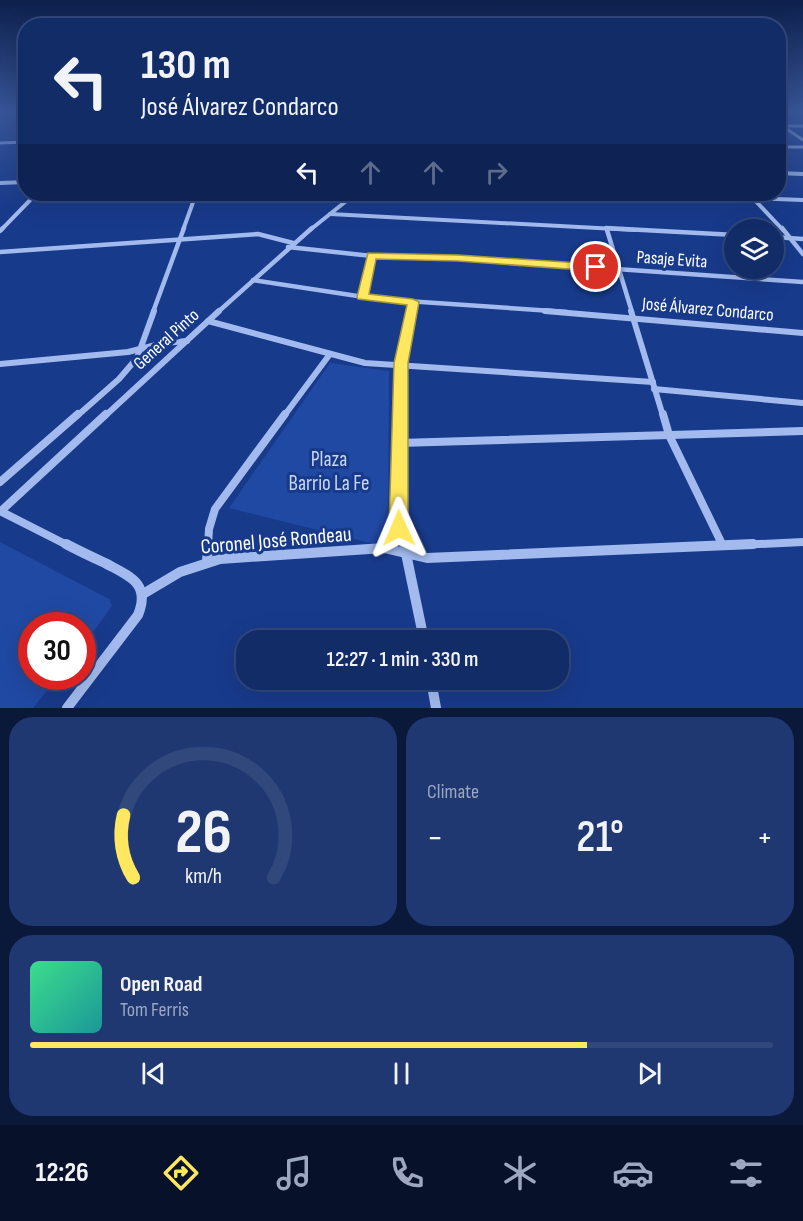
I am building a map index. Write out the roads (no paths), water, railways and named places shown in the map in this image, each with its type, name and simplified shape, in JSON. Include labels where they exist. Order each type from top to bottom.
[{"type":"street","points":[[786,147],[803,147]]},
{"type":"street","points":[[786,173],[803,174]]},
{"type":"street","points":[[0,183],[18,182]]},
{"type":"street","points":[[786,199],[803,200]]},
{"type":"street","points":[[0,231],[29,201]]},
{"type":"street","name":"General Pinto","points":[[0,482],[119,379],[133,363],[141,349],[193,201]]},
{"type":"street","name":"General Pinto","points":[[0,511],[290,245],[346,201]]},
{"type":"street","points":[[755,201],[791,238],[803,254]]},
{"type":"street","points":[[330,214],[724,235]]},
{"type":"street","points":[[607,230],[669,435],[722,544]]},
{"type":"street","name":"Pasaje Evita","points":[[178,240],[264,234],[290,245],[372,256],[458,258],[803,282]]},
{"type":"street","points":[[784,238],[803,239]]},
{"type":"street","points":[[0,252],[178,240]]},
{"type":"street","points":[[363,297],[372,256]]},
{"type":"street","name":"José Álvarez Condarco","points":[[253,280],[363,297],[413,302],[635,317],[803,333]]},
{"type":"street","points":[[413,302],[401,363],[398,518],[422,630]]},
{"type":"street","points":[[208,321],[365,363],[401,363],[654,386],[803,403]]},
{"type":"street","points":[[0,364],[141,349],[187,341]]},
{"type":"street","points":[[207,562],[209,529],[215,509],[330,354]]},
{"type":"street","points":[[399,442],[803,431]]},
{"type":"street","points":[[0,511],[132,577],[143,594],[143,604],[138,615],[67,708]]},
{"type":"street","name":"Coronel José Rondeau","points":[[143,594],[178,571],[207,562],[384,548],[427,558],[803,542]]},
{"type":"street","points":[[433,690],[436,708]]},
{"type":"park label","name":"Plaza Barrio La Fe","points":[[329,471]]}]
